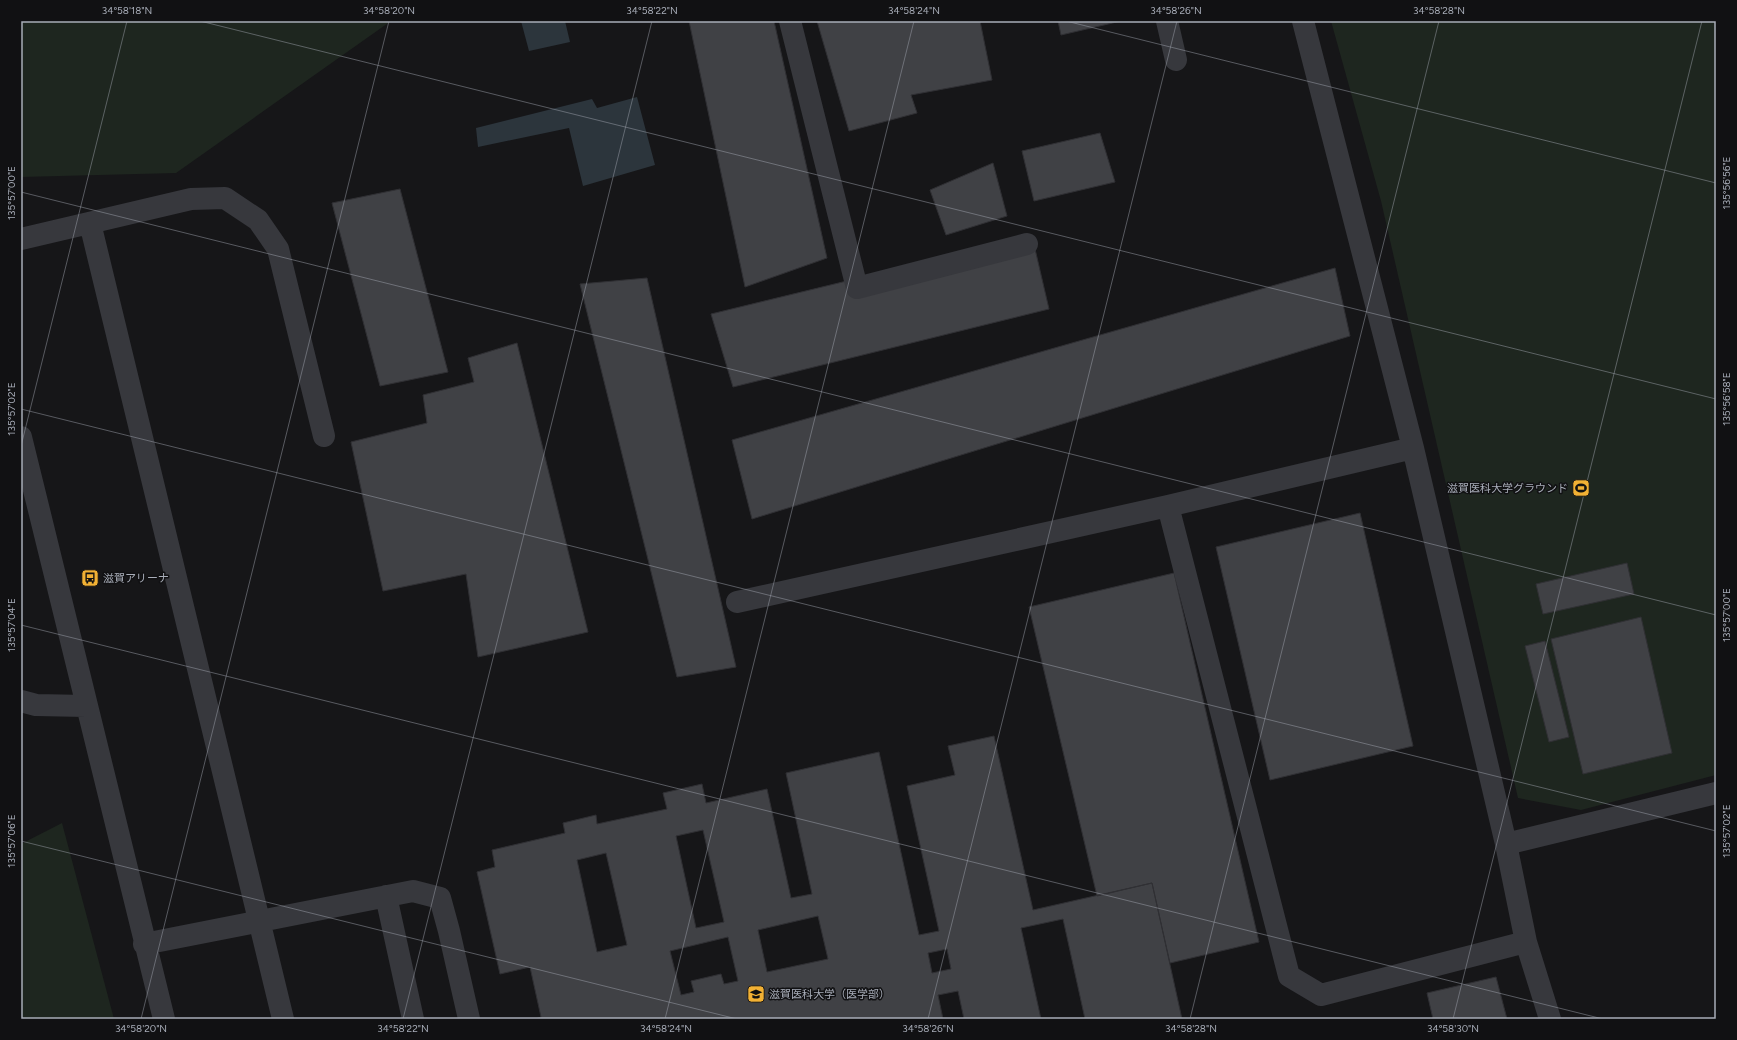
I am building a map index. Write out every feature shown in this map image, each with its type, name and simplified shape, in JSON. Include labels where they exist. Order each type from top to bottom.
[{"type":"street","points":[[790,21],[857,288],[1027,244]]},
{"type":"street","points":[[1167,21],[1176,60]]},
{"type":"street","points":[[1303,21],[1413,448],[1506,844],[1526,942],[1550,1019]]},
{"type":"street","points":[[21,239],[191,199],[225,198],[258,220],[278,249],[324,436]]},
{"type":"street","points":[[90,223],[283,1019]]},
{"type":"street","points":[[21,436],[144,944],[164,1019]]},
{"type":"street","points":[[737,602],[1168,506],[1413,448]]},
{"type":"street","points":[[1168,506],[1289,976],[1321,995],[1526,942]]},
{"type":"street","points":[[21,701],[36,705],[86,706]]},
{"type":"street","points":[[1506,844],[1716,794]]},
{"type":"street","points":[[144,944],[413,891],[440,898],[469,1019]]},
{"type":"street","points":[[386,896],[413,1019]]},
{"type":"shaded area","points":[[21,21],[391,21],[176,173],[21,177]]},
{"type":"shaded area","points":[[521,21],[565,21],[570,42],[529,51]]},
{"type":"shaded area","name":"滋賀医科大学グラウンド","points":[[1331,21],[1716,21],[1716,775],[1581,810],[1518,798],[1381,201]]},
{"type":"shaded area","points":[[637,97],[655,165],[583,186],[569,128],[478,147],[476,128],[592,99],[597,108]]},
{"type":"shaded area","points":[[62,823],[114,1019],[21,1019],[21,844]]},
{"type":"building","points":[[689,21],[774,21],[827,258],[745,287]]},
{"type":"building","points":[[817,21],[980,21],[992,80],[911,95],[917,113],[849,131]]},
{"type":"building","points":[[1058,21],[1121,21],[1061,35]]},
{"type":"building","points":[[1100,133],[1115,182],[1034,201],[1022,151]]},
{"type":"building","points":[[993,163],[1007,216],[946,235],[930,190]]},
{"type":"building","points":[[400,189],[448,372],[380,386],[332,203]]},
{"type":"building","points":[[1032,236],[1049,309],[733,387],[711,314]]},
{"type":"building","points":[[1335,268],[1350,336],[752,519],[732,440]]},
{"type":"building","points":[[647,278],[736,667],[677,677],[580,284]]},
{"type":"building","points":[[517,343],[588,632],[478,657],[466,574],[383,591],[351,442],[427,423],[423,395],[474,382],[468,358]]},
{"type":"building","points":[[1360,513],[1413,746],[1270,780],[1216,547]]},
{"type":"building","points":[[1627,563],[1634,594],[1543,614],[1536,584]]},
{"type":"building","points":[[1174,573],[1259,942],[1170,963],[1152,883],[1097,896],[1029,607]]},
{"type":"building","points":[[1641,617],[1672,753],[1583,774],[1551,639]]},
{"type":"building","points":[[1545,641],[1569,737],[1549,742],[1525,646]]},
{"type":"building","points":[[994,736],[1033,910],[1152,883],[1182,1019],[1085,1019],[1063,919],[1021,928],[1041,1019],[964,1019],[958,991],[938,995],[943,1019],[535,1019],[541,1017],[530,967],[500,974],[477,872],[495,867],[492,850],[565,833],[563,823],[596,815],[597,824],[667,809],[663,793],[702,784],[706,803],[767,789],[791,898],[812,894],[786,773],[879,752],[919,935],[939,931],[907,786],[955,775],[948,746]],"holes":[[[703,830],[724,922],[696,928],[676,836]],[[606,853],[627,945],[597,952],[577,860]],[[818,916],[828,959],[767,972],[758,930]],[[728,937],[738,981],[724,984],[721,974],[691,981],[694,992],[681,995],[670,951]],[[947,949],[951,969],[932,973],[928,953]]]},
{"type":"building","points":[[1496,977],[1507,1019],[1433,1019],[1427,993]]},
{"type":"place","name":"滋賀医科大学グラウンド","points":[[1581,488]]},
{"type":"place","name":"滋賀アリーナ","points":[[90,578]]},
{"type":"place","name":"滋賀医科大学（医学部）","points":[[756,994]]}]
